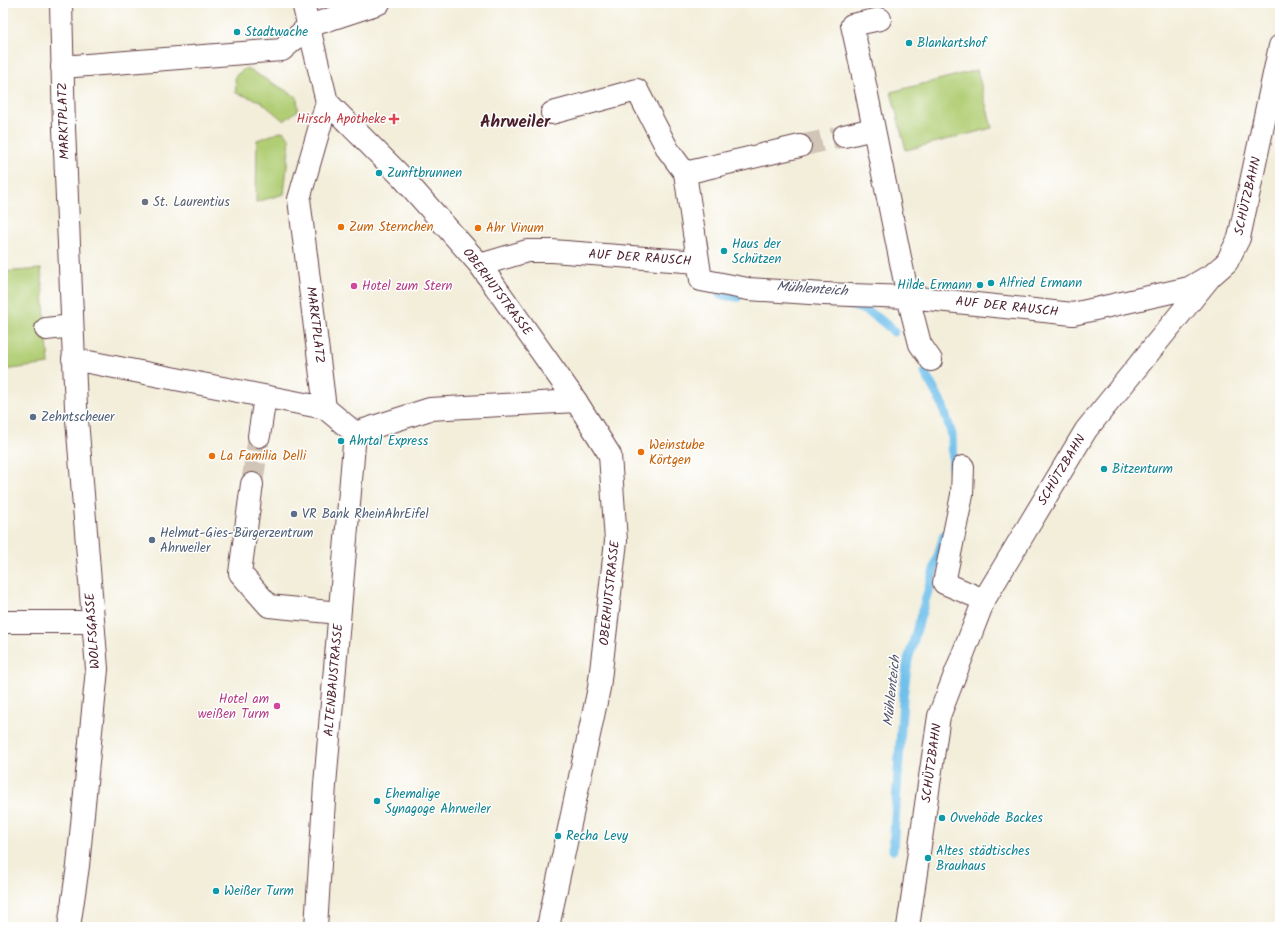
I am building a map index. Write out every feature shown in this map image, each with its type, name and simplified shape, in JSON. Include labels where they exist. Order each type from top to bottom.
[{"type":"street","points":[[61,3],[62,67]]},
{"type":"street","name":"MARKTPLATZ","points":[[303,3],[327,102],[300,199],[325,408]]},
{"type":"street","points":[[309,26],[379,3]]},
{"type":"street","points":[[880,19],[852,25],[908,297],[920,344],[931,360]]},
{"type":"street","name":"MARKTPLATZ","points":[[76,407],[62,67],[282,50],[309,26]]},
{"type":"street","name":"SCHÜTZBAHN","points":[[908,927],[939,716],[984,600],[1086,430],[1211,276],[1227,262],[1239,238],[1280,46]]},
{"type":"street","points":[[552,113],[637,90],[668,150],[685,173],[698,262]]},
{"type":"street","name":"OBERHUTSTRASSE","points":[[327,102],[403,178],[480,266],[576,400],[610,455],[616,541],[599,688],[548,927]]},
{"type":"street","points":[[844,136],[873,129]]},
{"type":"street","points":[[685,173],[800,146]]},
{"type":"street","name":"AUF DER RAUSCH","points":[[480,266],[527,251],[552,251],[698,262],[702,280],[748,289],[908,297],[1073,314],[1189,288],[1211,276]]},
{"type":"street","points":[[46,329],[72,326]]},
{"type":"street","points":[[73,359],[325,408],[355,433],[430,409],[576,400]]},
{"type":"street","points":[[259,436],[265,397]]},
{"type":"street","name":"WOLFSGASSE","points":[[69,927],[78,866],[97,669],[76,407]]},
{"type":"street","name":"ALTENBAUSTRASSE","points":[[316,927],[325,785],[355,433]]},
{"type":"street","points":[[963,466],[962,495],[944,583],[984,600]]},
{"type":"street","points":[[252,484],[240,573],[269,606],[339,613]]},
{"type":"street","points":[[3,622],[93,622]]},
{"type":"green space","points":[[246,68],[297,97],[298,110],[284,121],[260,101],[236,93],[235,76]]},
{"type":"green space","points":[[977,70],[992,128],[906,150],[891,92]]},
{"type":"green space","points":[[283,131],[290,139],[284,194],[256,202],[257,140]]},
{"type":"green space","points":[[41,269],[49,364],[4,370],[5,382],[3,383],[3,272]]},
{"type":"waterway","name":"Mühlenteich","points":[[720,295],[738,297]]},
{"type":"waterway","name":"Mühlenteich","points":[[844,304],[865,310],[883,321],[894,332]]},
{"type":"waterway","name":"Mühlenteich","points":[[925,373],[942,404],[952,435],[953,472]]},
{"type":"waterway","name":"Mühlenteich","points":[[893,850],[903,698],[908,660],[944,535]]},
{"type":"tunnel","points":[[800,146],[844,136]]},
{"type":"tunnel","points":[[252,484],[259,436]]},
{"type":"place","name":"Stadtwache","points":[[237,32]]},
{"type":"place","name":"Blankartshof","points":[[909,43]]},
{"type":"place","name":"Hirsch Apotheke","points":[[394,119]]},
{"type":"place","name":"Zunftbrunnen","points":[[379,173]]},
{"type":"place","name":"St. Laurentius","points":[[145,202]]},
{"type":"place","name":"Zum Sternchen","points":[[341,227]]},
{"type":"place","name":"Ahr Vinum","points":[[478,228]]},
{"type":"place","name":"Haus der Schützen","points":[[724,251]]},
{"type":"place","name":"Alfried Ermann","points":[[991,283]]},
{"type":"place","name":"Hilde Ermann","points":[[980,285]]},
{"type":"place","name":"Hotel zum Stern","points":[[354,286]]},
{"type":"place","name":"Zehntscheuer","points":[[33,417]]},
{"type":"place","name":"Ahrtal Express","points":[[341,441]]},
{"type":"place","name":"Weinstube Körtgen","points":[[641,452]]},
{"type":"place","name":"La Familia Delli","points":[[212,456]]},
{"type":"place","name":"Bitzenturm","points":[[1104,469]]},
{"type":"place","name":"VR Bank RheinAhrEifel","points":[[294,514]]},
{"type":"place","name":"Helmut-Gies-Bürgerzentrum Ahrweiler","points":[[152,540]]},
{"type":"place","name":"Hotel am weißen Turm","points":[[277,706]]},
{"type":"place","name":"Ehemalige Synagoge Ahrweiler","points":[[377,801]]},
{"type":"place","name":"Ovvehöde Backes","points":[[942,818]]},
{"type":"place","name":"Recha Levy","points":[[558,836]]},
{"type":"place","name":"Altes städtisches Brauhaus","points":[[928,858]]},
{"type":"place","name":"Weißer Turm","points":[[216,891]]},
{"type":"district","name":"Ahrweiler","points":[[515,122]]}]
